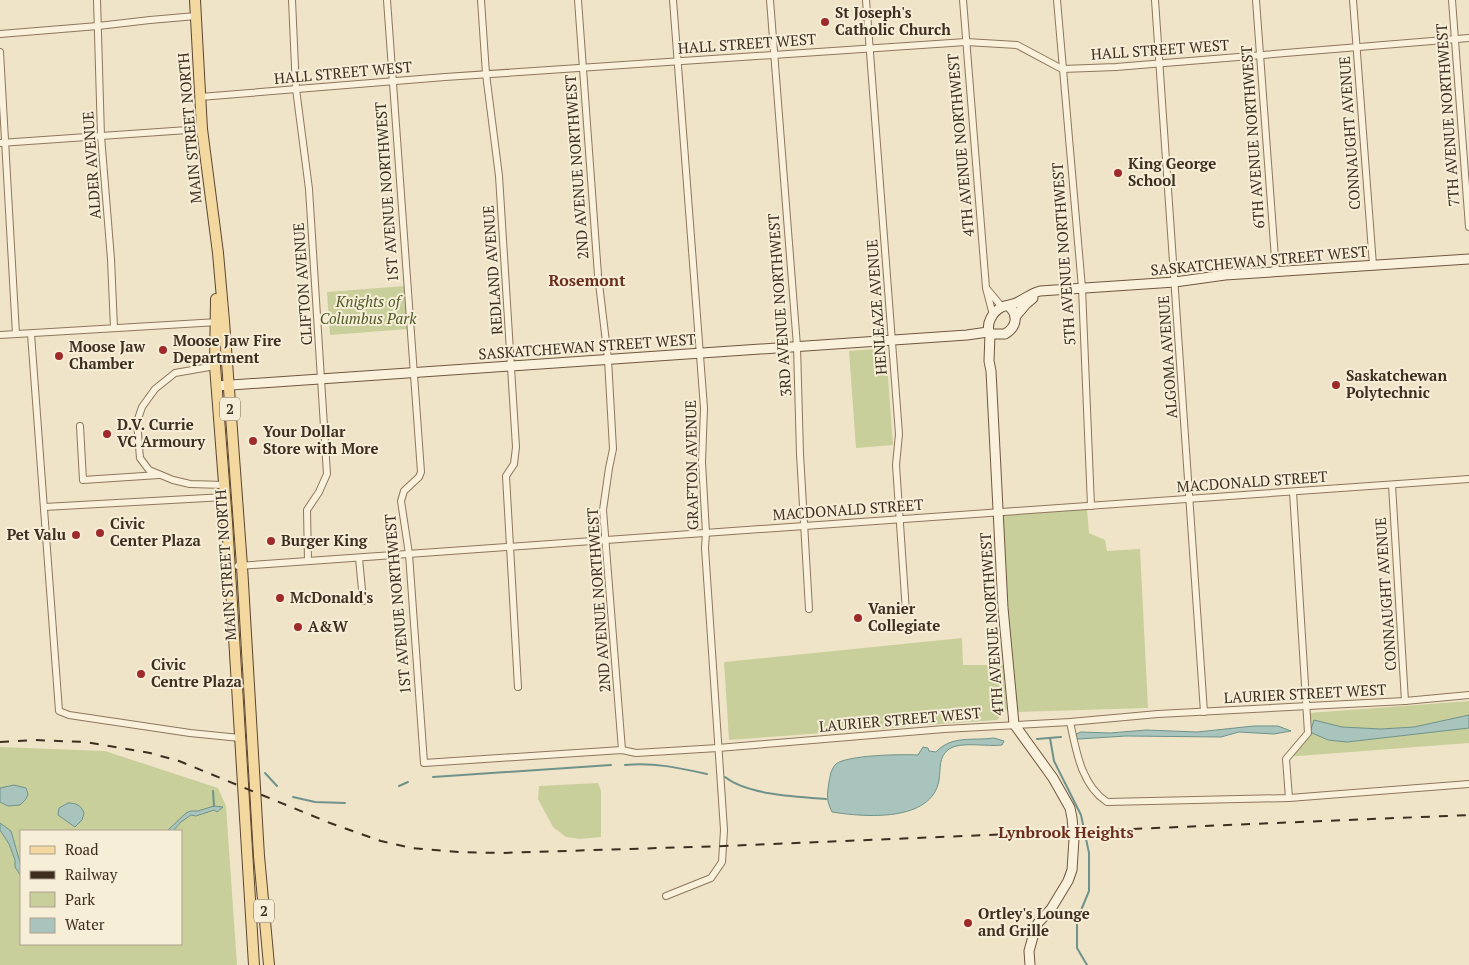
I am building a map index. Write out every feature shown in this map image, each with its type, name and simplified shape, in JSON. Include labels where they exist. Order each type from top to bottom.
[{"type":"main road","name":"MAIN STREET NORTH","points":[[195,0],[202,128],[218,253],[220,321],[228,386],[242,566],[255,792],[269,965]]},
{"type":"main road","name":"MAIN STREET NORTH","points":[[220,321],[215,366],[254,965]]},
{"type":"street","name":"ALDER AVENUE","points":[[97,0],[101,136],[111,259],[114,328]]},
{"type":"street","name":"CLIFTON AVENUE","points":[[292,0],[296,90],[309,189],[327,474],[319,492],[307,510],[308,561]]},
{"type":"street","name":"1ST AVENUE NORTHWEST","points":[[387,0],[421,472],[404,491],[401,500],[409,554],[424,763]]},
{"type":"street","name":"REDLAND AVENUE","points":[[481,0],[486,74],[499,176],[516,447],[514,464],[506,476],[518,687]]},
{"type":"street","name":"2ND AVENUE NORTHWEST","points":[[578,0],[598,275],[608,359],[613,449],[608,468],[603,510],[622,750]]},
{"type":"street","name":"GRAFTON AVENUE","points":[[666,896],[710,878],[722,862],[724,830],[705,548],[706,533],[702,462],[704,408],[673,0]]},
{"type":"street","name":"3RD AVENUE NORTHWEST","points":[[770,0],[797,346],[800,454],[809,610]]},
{"type":"street","name":"HENLEAZE AVENUE","points":[[866,0],[899,434],[896,465],[906,612]]},
{"type":"street","name":"4TH AVENUE NORTHWEST","points":[[963,0],[990,326],[989,361],[997,512],[1003,608],[1014,724],[1053,778],[1070,808],[1074,839],[1072,870],[1068,881],[1051,909],[1038,923],[1029,951],[1030,965]]},
{"type":"street","name":"5TH AVENUE NORTHWEST","points":[[1057,0],[1082,288],[1091,506]]},
{"type":"street","name":"ALGOMA AVENUE","points":[[1155,0],[1204,712]]},
{"type":"street","name":"6TH AVENUE NORTHWEST","points":[[1256,0],[1276,272]]},
{"type":"street","name":"CONNAUGHT AVENUE","points":[[1353,0],[1373,265]]},
{"type":"street","points":[[1452,0],[1458,0]]},
{"type":"street","name":"7TH AVENUE NORTHWEST","points":[[1452,0],[1469,227]]},
{"type":"street","points":[[0,34],[196,16]]},
{"type":"street","name":"HALL STREET WEST","points":[[200,97],[486,74],[966,42],[1017,45],[1062,69],[1160,64],[1356,46],[1469,38]]},
{"type":"street","points":[[0,52],[3,143],[16,334]]},
{"type":"street","points":[[3,143],[202,128]]},
{"type":"street","name":"SASKATCHEWAN STREET WEST","points":[[217,386],[960,334],[990,326],[1005,306],[1019,302],[1033,293],[1047,290],[1175,282],[1225,275],[1469,259]]},
{"type":"street","points":[[986,288],[1014,312],[1016,317]]},
{"type":"street","name":"SASKATCHEWAN STREET WEST","points":[[1000,335],[1010,331],[1016,317],[1033,298],[1052,290]]},
{"type":"street","points":[[0,335],[220,321]]},
{"type":"street","points":[[990,326],[1000,335]]},
{"type":"street","points":[[31,334],[59,710],[69,715],[240,738]]},
{"type":"street","name":"4TH AVENUE NORTHWEST","points":[[991,371],[994,360],[994,345],[1000,335]]},
{"type":"street","points":[[215,366],[175,373],[155,389],[142,407],[137,422],[140,458],[149,470],[190,484],[224,485]]},
{"type":"street","points":[[80,426],[83,480],[161,475]]},
{"type":"street","name":"MACDONALD STREET","points":[[229,567],[1469,479]]},
{"type":"street","name":"CONNAUGHT AVENUE","points":[[1392,485],[1405,701]]},
{"type":"street","points":[[1289,798],[1286,759],[1308,733],[1293,492]]},
{"type":"street","points":[[44,507],[225,497]]},
{"type":"street","points":[[358,558],[363,602]]},
{"type":"street","name":"LAURIER STREET WEST","points":[[424,763],[622,750],[636,753],[718,748],[1014,724],[1405,701],[1469,695]]},
{"type":"street","points":[[1070,722],[1078,760],[1096,795],[1107,802],[1289,798],[1469,784]]},
{"type":"green space","name":"Knights of Columbus Park","points":[[405,286],[408,329],[330,335],[327,292]]},
{"type":"green space","points":[[886,348],[893,445],[856,448],[849,351]]},
{"type":"green space","points":[[1087,509],[1089,533],[1105,540],[1107,551],[1140,549],[1148,708],[1015,712],[1001,515]]},
{"type":"green space","points":[[962,638],[963,665],[1003,665],[1007,709],[997,720],[905,725],[905,727],[729,740],[724,662]]},
{"type":"green space","points":[[1469,701],[1469,743],[1285,757],[1305,733],[1309,713]]},
{"type":"green space","points":[[0,747],[105,751],[218,788],[226,806],[237,965],[0,965]]},
{"type":"green space","points":[[598,783],[601,791],[601,837],[580,839],[566,837],[553,827],[538,799],[539,786]]},
{"type":"water","points":[[1469,715],[1469,728],[1347,742],[1328,740],[1310,732],[1314,720],[1342,727],[1381,729],[1414,727]]},
{"type":"water","points":[[1254,726],[1278,726],[1291,731],[1274,734],[1239,732],[1221,737],[1126,736],[1076,739],[1076,734],[1081,732],[1110,733],[1146,730],[1197,732]]},
{"type":"water","points":[[994,738],[1004,741],[1002,745],[960,745],[945,752],[934,794],[924,804],[894,814],[861,815],[832,812],[828,797],[830,777],[834,766],[842,761],[875,756],[918,755],[923,747],[928,748],[929,751],[936,752],[949,743],[956,741]]},
{"type":"water","points":[[14,785],[26,788],[28,794],[26,799],[20,805],[8,806],[0,802],[0,788]]},
{"type":"water","points":[[68,803],[78,805],[84,813],[82,820],[75,827],[58,815],[59,808]]},
{"type":"water","points":[[214,806],[223,807],[217,812],[214,810],[196,816],[191,815],[174,830],[168,830],[186,813]]},
{"type":"water","points":[[0,823],[11,831],[20,862],[20,874],[15,867],[15,860],[9,844],[0,830]]},
{"type":"waterway","points":[[1037,739],[1061,737]]},
{"type":"waterway","points":[[1050,738],[1054,761],[1081,815],[1089,853],[1089,891],[1077,920],[1077,948],[1087,965]]},
{"type":"waterway","points":[[433,777],[611,765]]},
{"type":"waterway","points":[[625,765],[656,765],[707,774]]},
{"type":"waterway","points":[[265,773],[277,786]]},
{"type":"waterway","points":[[725,777],[746,788],[759,791],[787,796],[826,799]]},
{"type":"waterway","points":[[399,786],[408,782]]},
{"type":"waterway","points":[[213,791],[214,806]]},
{"type":"waterway","points":[[293,797],[315,802],[345,803]]},
{"type":"railway","points":[[0,742],[34,740],[85,742],[150,753],[179,761],[330,823],[381,841],[412,848],[459,852],[500,853],[724,846],[1469,815]]},
{"type":"place","name":"St Joseph's Catholic Church","points":[[825,22]]},
{"type":"place","name":"King George School","points":[[1118,173]]},
{"type":"place","name":"Moose Jaw Fire Department","points":[[163,350]]},
{"type":"place","name":"Moose Jaw Chamber","points":[[59,356]]},
{"type":"place","name":"Saskatchewan Polytechnic","points":[[1336,385]]},
{"type":"place","name":"D.V. Currie VC Armoury","points":[[107,434]]},
{"type":"place","name":"Your Dollar Store with More","points":[[253,441]]},
{"type":"place","name":"Civic Center Plaza","points":[[100,533]]},
{"type":"place","name":"Pet Valu","points":[[76,535]]},
{"type":"place","name":"Burger King","points":[[271,541]]},
{"type":"place","name":"McDonald's","points":[[280,598]]},
{"type":"place","name":"Vanier Collegiate","points":[[858,618]]},
{"type":"place","name":"A&W","points":[[298,627]]},
{"type":"place","name":"Civic Centre Plaza","points":[[141,674]]},
{"type":"place","name":"Ortley's Lounge and Grille","points":[[968,923]]},
{"type":"district","name":"Rosemont","points":[[587,280]]},
{"type":"district","name":"Lynbrook Heights","points":[[1066,832]]}]
